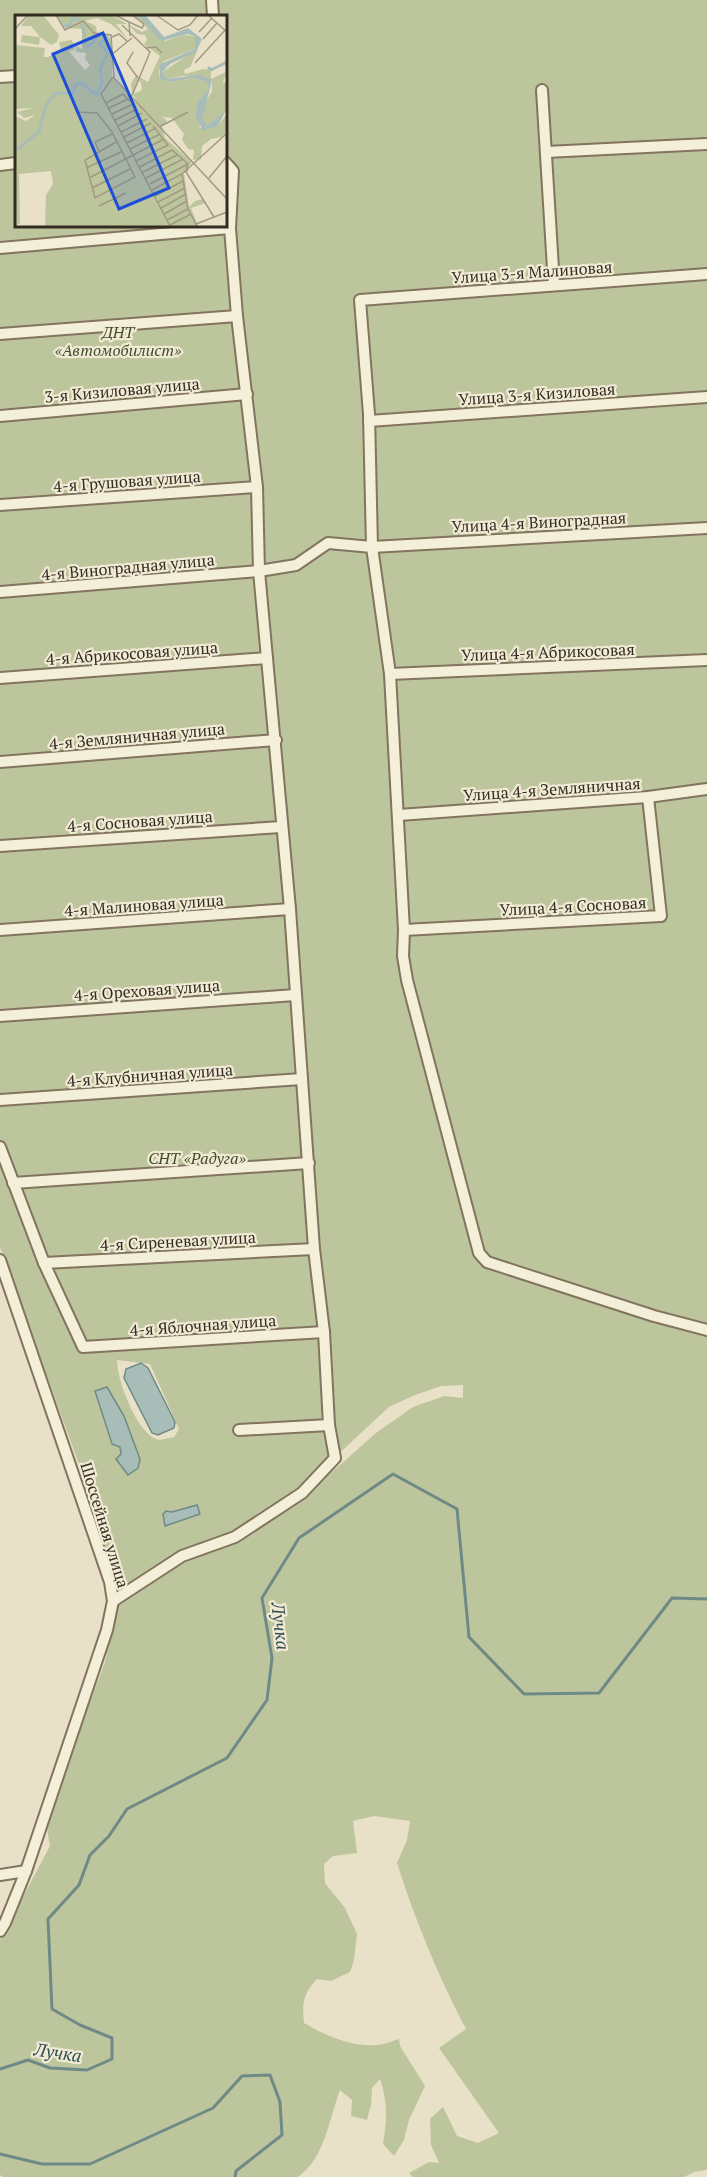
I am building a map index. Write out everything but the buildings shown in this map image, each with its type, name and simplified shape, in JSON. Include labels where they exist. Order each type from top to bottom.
[{"type":"street","points":[[212,0],[213,15]]},
{"type":"street","points":[[0,77],[15,76]]},
{"type":"street","points":[[542,90],[554,285]]},
{"type":"street","points":[[546,152],[707,144]]},
{"type":"street","points":[[0,165],[15,163]]},
{"type":"street","points":[[113,1601],[182,1556],[235,1537],[302,1493],[335,1458],[329,1425],[324,1332],[314,1250],[290,909],[259,571],[257,487],[237,316],[230,228],[233,171],[226,163]]},
{"type":"street","points":[[0,248],[230,228]]},
{"type":"street","name":"Улица 3-я Малиновая","points":[[369,421],[360,300],[707,274]]},
{"type":"street","points":[[0,334],[237,316]]},
{"type":"street","name":"3-я Кизиловая улица","points":[[0,416],[247,394]]},
{"type":"street","name":"Улица 3-я Кизиловая","points":[[369,421],[707,397]]},
{"type":"street","points":[[369,421],[372,547],[390,674],[399,815],[403,956],[407,980],[479,1253],[487,1262],[654,1316],[707,1330]]},
{"type":"street","name":"4-я Грушовая улица","points":[[0,506],[257,487]]},
{"type":"street","name":"Улица 4-я Виноградная","points":[[259,571],[296,565],[328,543],[372,547],[707,528]]},
{"type":"street","name":"4-я Виноградная улица","points":[[0,592],[259,571]]},
{"type":"street","name":"4-я Абрикосовая улица","points":[[0,678],[267,658]]},
{"type":"street","name":"Улица 4-я Абрикосовая","points":[[390,674],[707,660]]},
{"type":"street","name":"4-я Земляничная улица","points":[[0,762],[276,740]]},
{"type":"street","name":"Улица 4-я Земляничная","points":[[399,815],[648,797],[707,789]]},
{"type":"street","name":"Улица 4-я Сосновая","points":[[404,930],[661,916],[648,797]]},
{"type":"street","name":"4-я Сосновая улица","points":[[0,846],[281,827]]},
{"type":"street","name":"4-я Малиновая улица","points":[[0,930],[290,909]]},
{"type":"street","name":"4-я Ореховая улица","points":[[0,1016],[295,994]]},
{"type":"street","name":"4-я Клубничная улица","points":[[0,1100],[302,1079]]},
{"type":"street","points":[[0,1147],[44,1263]]},
{"type":"street","points":[[14,1183],[309,1163]]},
{"type":"street","name":"4-я Сиреневая улица","points":[[44,1263],[314,1250]]},
{"type":"street","name":"Шоссейная улица","points":[[0,1931],[26,1871],[85,1699],[107,1630],[113,1601],[110,1582],[1,1263]]},
{"type":"street","name":"4-я Яблочная улица","points":[[44,1263],[83,1347],[324,1332]]},
{"type":"street","points":[[240,1430],[329,1425]]},
{"type":"street","points":[[0,1875],[26,1871]]},
{"type":"green space","points":[[0,0],[707,0],[707,2170],[694,2172],[684,2177],[413,2177],[409,2173],[429,2162],[439,2163],[431,2145],[430,2119],[443,2107],[457,2136],[478,2143],[499,2133],[439,2048],[466,2029],[428,1948],[397,1863],[407,1840],[410,1821],[374,1816],[353,1821],[357,1853],[333,1856],[324,1864],[325,1883],[345,1908],[357,1934],[354,1960],[350,1972],[331,1981],[317,1979],[312,1984],[305,1999],[303,2016],[304,2023],[329,2036],[348,2042],[379,2045],[399,2039],[400,2046],[425,2086],[409,2120],[404,2140],[394,2156],[383,2144],[386,2112],[380,2079],[372,2088],[367,2120],[351,2116],[352,2100],[340,2090],[320,2149],[307,2169],[298,2177],[3,2177],[0,2175],[0,1940],[50,1846],[47,1829],[68,1761],[105,1662],[117,1606],[163,1571],[273,1519],[376,1433],[413,1407],[444,1396],[463,1398],[463,1385],[441,1386],[389,1407],[292,1497],[258,1513],[261,1517],[226,1539],[172,1560],[114,1594],[88,1489],[0,1247]],"holes":[[[117,1360],[150,1364],[179,1429],[174,1437],[156,1439],[141,1426],[124,1392]],[[95,1391],[132,1441],[140,1459],[121,1455],[120,1447],[111,1444]]]},
{"type":"water","points":[[141,1363],[148,1368],[175,1422],[174,1428],[158,1435],[152,1433],[124,1378],[126,1369]]},
{"type":"water","points":[[107,1387],[124,1416],[140,1459],[138,1468],[128,1475],[116,1459],[121,1454],[120,1447],[112,1444],[95,1391]]},
{"type":"water","points":[[197,1505],[200,1514],[165,1526],[163,1514],[166,1511],[172,1512]]},
{"type":"waterway","name":"Лучка","points":[[0,2069],[28,2060],[50,2068],[87,2070],[112,2059],[112,2038],[80,2025],[52,2009],[48,1919],[79,1885],[90,1855],[109,1836],[127,1809],[227,1758],[267,1700],[272,1658],[262,1598],[299,1538],[393,1474],[457,1509],[469,1637],[524,1694],[599,1693],[672,1598],[707,1599]]},
{"type":"waterway","name":"Лучка","points":[[0,2154],[42,2164],[90,2164],[213,2108],[242,2076],[270,2075],[280,2102],[282,2135],[236,2171],[235,2177]]},
{"type":"park label","name":"ДНТ «Автомобилист»","points":[[118,341]]},
{"type":"park label","name":"СНТ «Радуга»","points":[[197,1158]]}]
